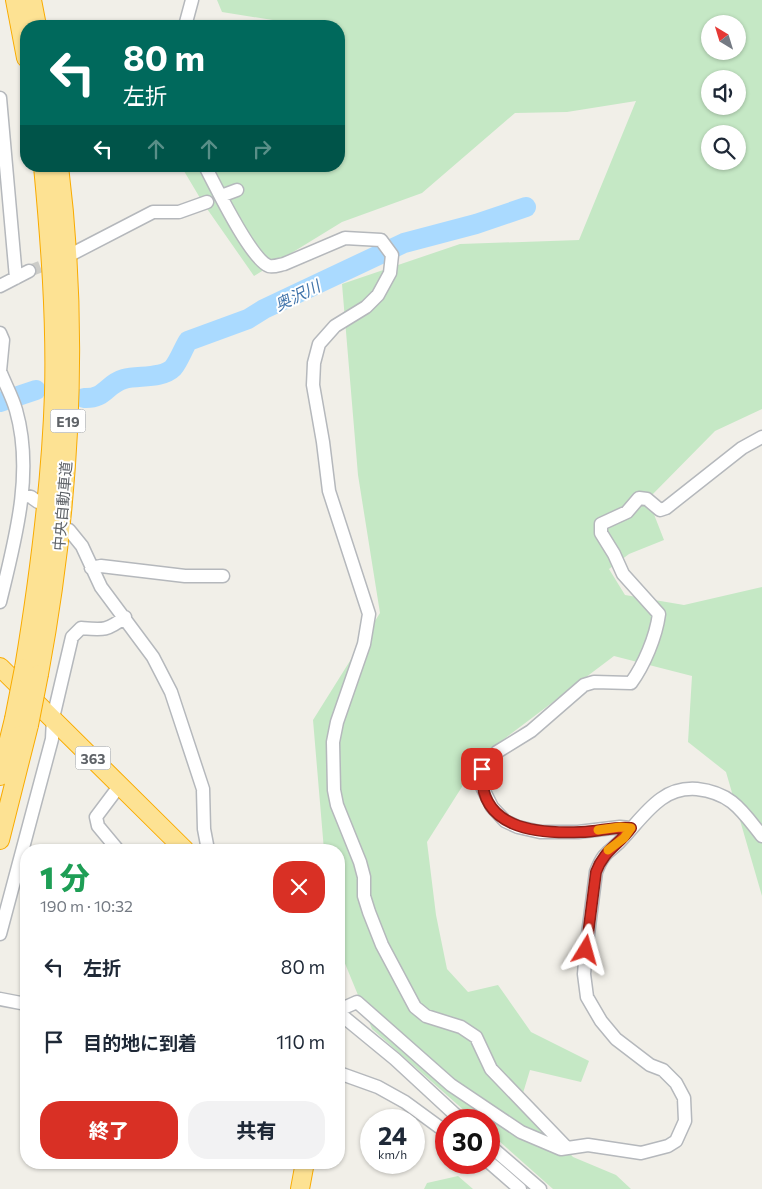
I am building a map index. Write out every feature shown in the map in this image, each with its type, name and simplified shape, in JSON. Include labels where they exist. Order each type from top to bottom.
[{"type":"highway","points":[[15,0],[20,26]]},
{"type":"highway","points":[[32,0],[36,20]]},
{"type":"highway","name":"中央自動車道","points":[[32,671],[54,392],[52,282],[43,172]]},
{"type":"highway","name":"中央自動車道","points":[[0,840],[60,534],[70,390],[69,282],[60,172]]},
{"type":"highway","name":"363","points":[[0,667],[179,844]]},
{"type":"highway","name":"中央自動車道","points":[[0,776],[22,722]]},
{"type":"highway","points":[[300,1189],[304,1169]]},
{"type":"street","points":[[187,20],[192,0]]},
{"type":"street","points":[[0,98],[16,278]]},
{"type":"street","points":[[208,172],[254,253],[267,265],[284,264],[345,238],[382,240],[392,255],[390,273],[378,295],[366,307],[334,326],[319,344],[314,363],[313,384],[324,442],[329,492],[369,614],[364,644],[337,722],[333,742],[334,790],[337,805],[360,862],[364,877],[364,896],[369,912],[382,945],[415,1007],[426,1016],[461,1027],[476,1037],[491,1070],[567,1148]]},
{"type":"street","points":[[221,196],[237,190]]},
{"type":"street","points":[[68,256],[153,212],[180,212],[208,202]]},
{"type":"street","points":[[0,286],[30,271]]},
{"type":"street","points":[[0,332],[3,340],[0,371],[16,409],[21,434],[23,496],[0,602]]},
{"type":"street","points":[[631,828],[620,827],[582,832],[540,832],[518,827],[505,821],[492,807],[481,785],[482,769],[496,752],[531,731],[584,685],[594,682],[631,683],[637,674],[658,625],[659,614],[623,574],[614,554],[601,533],[601,524],[627,512],[639,498],[647,499],[660,510],[666,508],[742,448],[762,437]]},
{"type":"street","points":[[23,496],[31,497],[38,502]]},
{"type":"street","points":[[69,530],[82,546],[101,587],[153,657],[171,692],[203,789],[204,829],[207,844]]},
{"type":"street","points":[[91,568],[101,566],[185,576],[223,576]]},
{"type":"street","points":[[24,844],[52,739],[53,718],[72,638],[81,628],[104,630],[111,628],[125,617]]},
{"type":"street","points":[[113,844],[98,826],[96,817],[120,785]]},
{"type":"street","points":[[345,1009],[357,1002],[451,1085],[521,1132],[556,1147],[567,1148],[588,1145],[641,1153],[658,1150],[676,1141],[684,1128],[684,1098],[676,1083],[663,1070],[639,1057],[608,1031],[596,1014],[585,987],[586,950],[596,872],[601,859],[608,849],[624,838],[631,828],[661,799],[675,791],[692,789],[711,791],[731,800],[762,836]]},
{"type":"street","points":[[0,934],[20,859]]},
{"type":"street","points":[[0,999],[20,1003]]},
{"type":"street","points":[[345,1017],[395,1059],[449,1109]]},
{"type":"street","points":[[345,1075],[378,1087],[405,1102],[435,1124]]},
{"type":"street","points":[[500,1154],[540,1189]]},
{"type":"street","points":[[500,1172],[520,1189]]},
{"type":"green space","points":[[217,0],[762,0],[762,409],[715,431],[648,499],[664,540],[629,554],[609,569],[625,595],[684,605],[762,587],[762,896],[726,772],[688,742],[692,676],[614,656],[500,742],[472,771],[427,842],[436,915],[447,969],[468,992],[498,985],[531,1032],[589,1061],[581,1082],[530,1070],[520,1103],[573,1157],[616,1175],[631,1189],[553,1189],[500,1142],[500,1109],[463,1109],[372,1029],[345,964],[345,844],[323,844],[313,720],[380,613],[358,475],[342,284],[460,244],[579,240],[636,101],[567,112],[515,113],[422,193],[342,222],[254,276],[203,203],[185,172],[345,172],[345,20],[272,20],[222,12]]},
{"type":"green space","points":[[458,1176],[473,1189],[424,1189],[427,1183]]},
{"type":"waterway","name":"奥沢川","points":[[84,398],[91,398],[102,394],[113,384],[124,379],[163,374],[173,368],[188,341],[248,319],[264,309],[404,243],[476,224],[526,207]]},
{"type":"waterway","name":"奥沢川","points":[[0,402],[36,390]]},
{"type":"tunnel","points":[[29,271],[58,260]]},
{"type":"slow traffic","points":[[598,830],[620,827],[631,828],[624,838],[608,850]]},
{"type":"route","points":[[482,769],[481,785],[492,807],[505,821],[518,827],[540,832],[582,832],[620,827],[631,828],[624,838],[608,849],[601,859],[596,872],[586,950]]}]
